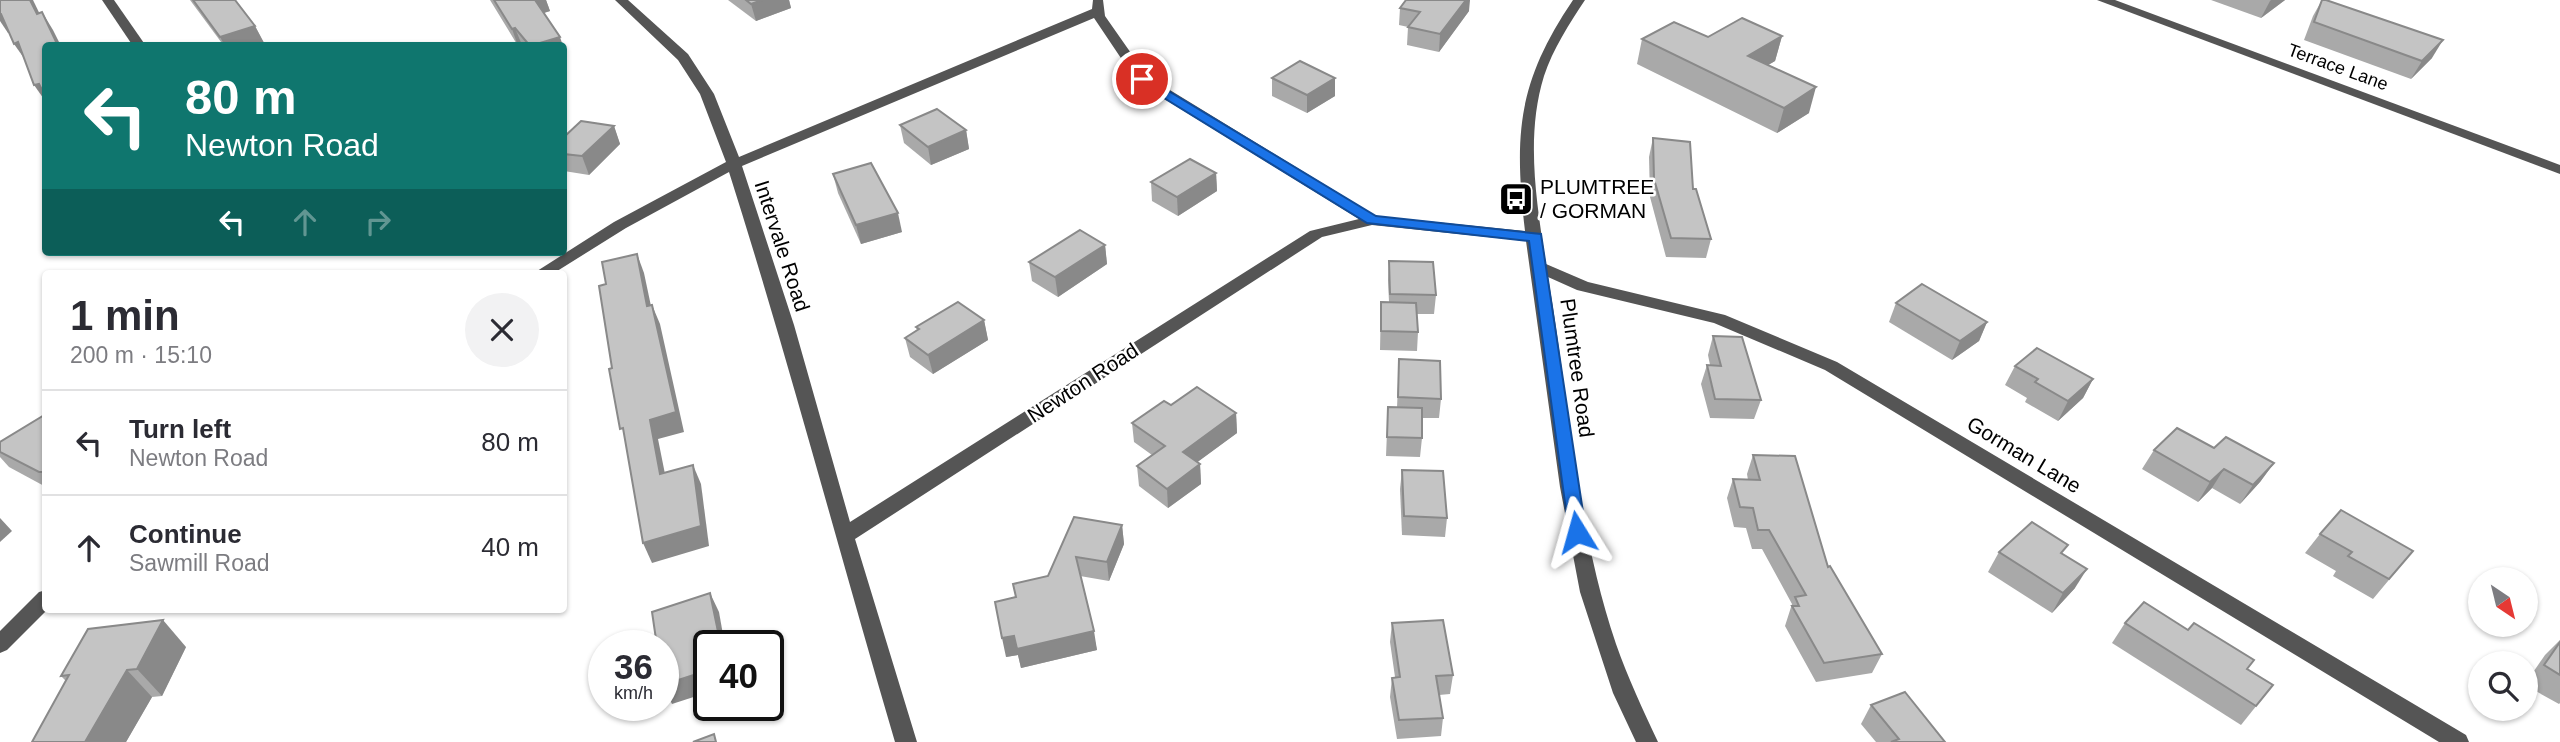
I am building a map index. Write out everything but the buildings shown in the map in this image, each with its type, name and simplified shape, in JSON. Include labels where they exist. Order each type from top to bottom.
[{"type":"street","points":[[108,0],[137,42]]},
{"type":"street","name":"Intervale Road","points":[[621,0],[659,32],[696,74],[707,94],[734,164],[786,325],[844,537]]},
{"type":"street","name":"Plumtree Road","points":[[1580,0],[1553,43],[1534,89],[1527,156],[1539,267],[1581,559],[1600,633],[1614,673],[1647,742]]},
{"type":"street","name":"Terrace Lane","points":[[2105,0],[2560,170]]},
{"type":"street","points":[[547,270],[620,225],[734,164],[1098,6],[1099,16],[1142,79],[1372,220]]},
{"type":"street","name":"Newton Road","points":[[844,537],[1316,234],[1372,220],[1536,237]]},
{"type":"street","name":"Gorman Lane","points":[[1539,267],[1583,286],[1719,319],[1831,366],[2458,742]]},
{"type":"street","points":[[844,537],[906,742]]},
{"type":"street","points":[[0,644],[42,602]]},
{"type":"place","name":"PLUMTREE / GORMAN","points":[[1516,199]]},
{"type":"route","points":[[1142,79],[1372,220],[1536,237],[1577,532]]}]
